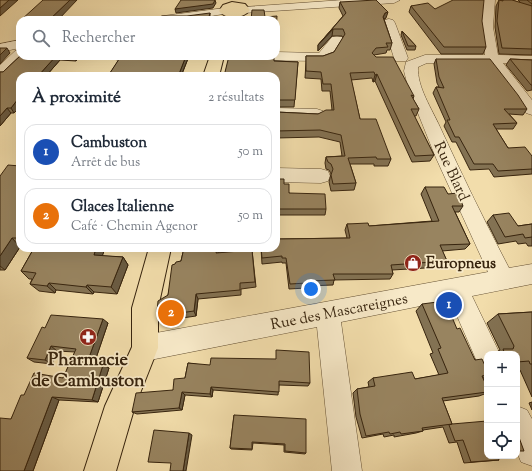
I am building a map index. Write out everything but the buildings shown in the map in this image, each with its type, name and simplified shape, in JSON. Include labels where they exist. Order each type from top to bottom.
[{"type":"main road","points":[[212,72],[216,60]]},
{"type":"main road","points":[[100,471],[120,406],[146,348],[145,308],[159,252]]},
{"type":"street","points":[[186,16],[235,8],[394,0]]},
{"type":"street","points":[[489,0],[487,27],[492,59],[532,110]]},
{"type":"street","points":[[389,23],[409,60]]},
{"type":"street","points":[[280,57],[322,57],[327,54],[337,40]]},
{"type":"street","points":[[0,48],[16,45]]},
{"type":"street","points":[[0,73],[16,58]]},
{"type":"street","points":[[386,58],[409,60],[532,60]]},
{"type":"street","name":"Rue Blard","points":[[409,60],[411,65],[410,70],[416,91],[440,147],[503,280]]},
{"type":"street","points":[[280,113],[317,114]]},
{"type":"street","points":[[280,175],[321,176]]},
{"type":"street","name":"Rue des Mascareignes","points":[[146,348],[532,274]]},
{"type":"street","points":[[456,288],[485,351]]},
{"type":"street","points":[[328,313],[347,471]]},
{"type":"street","points":[[518,423],[532,451]]},
{"type":"place","name":"Europneus","points":[[413,263]]},
{"type":"place","name":"Cambuston","points":[[449,305]]},
{"type":"place","name":"Glaces Italienne","points":[[171,313]]},
{"type":"place","name":"Pharmacie de Cambuston","points":[[88,337]]}]
